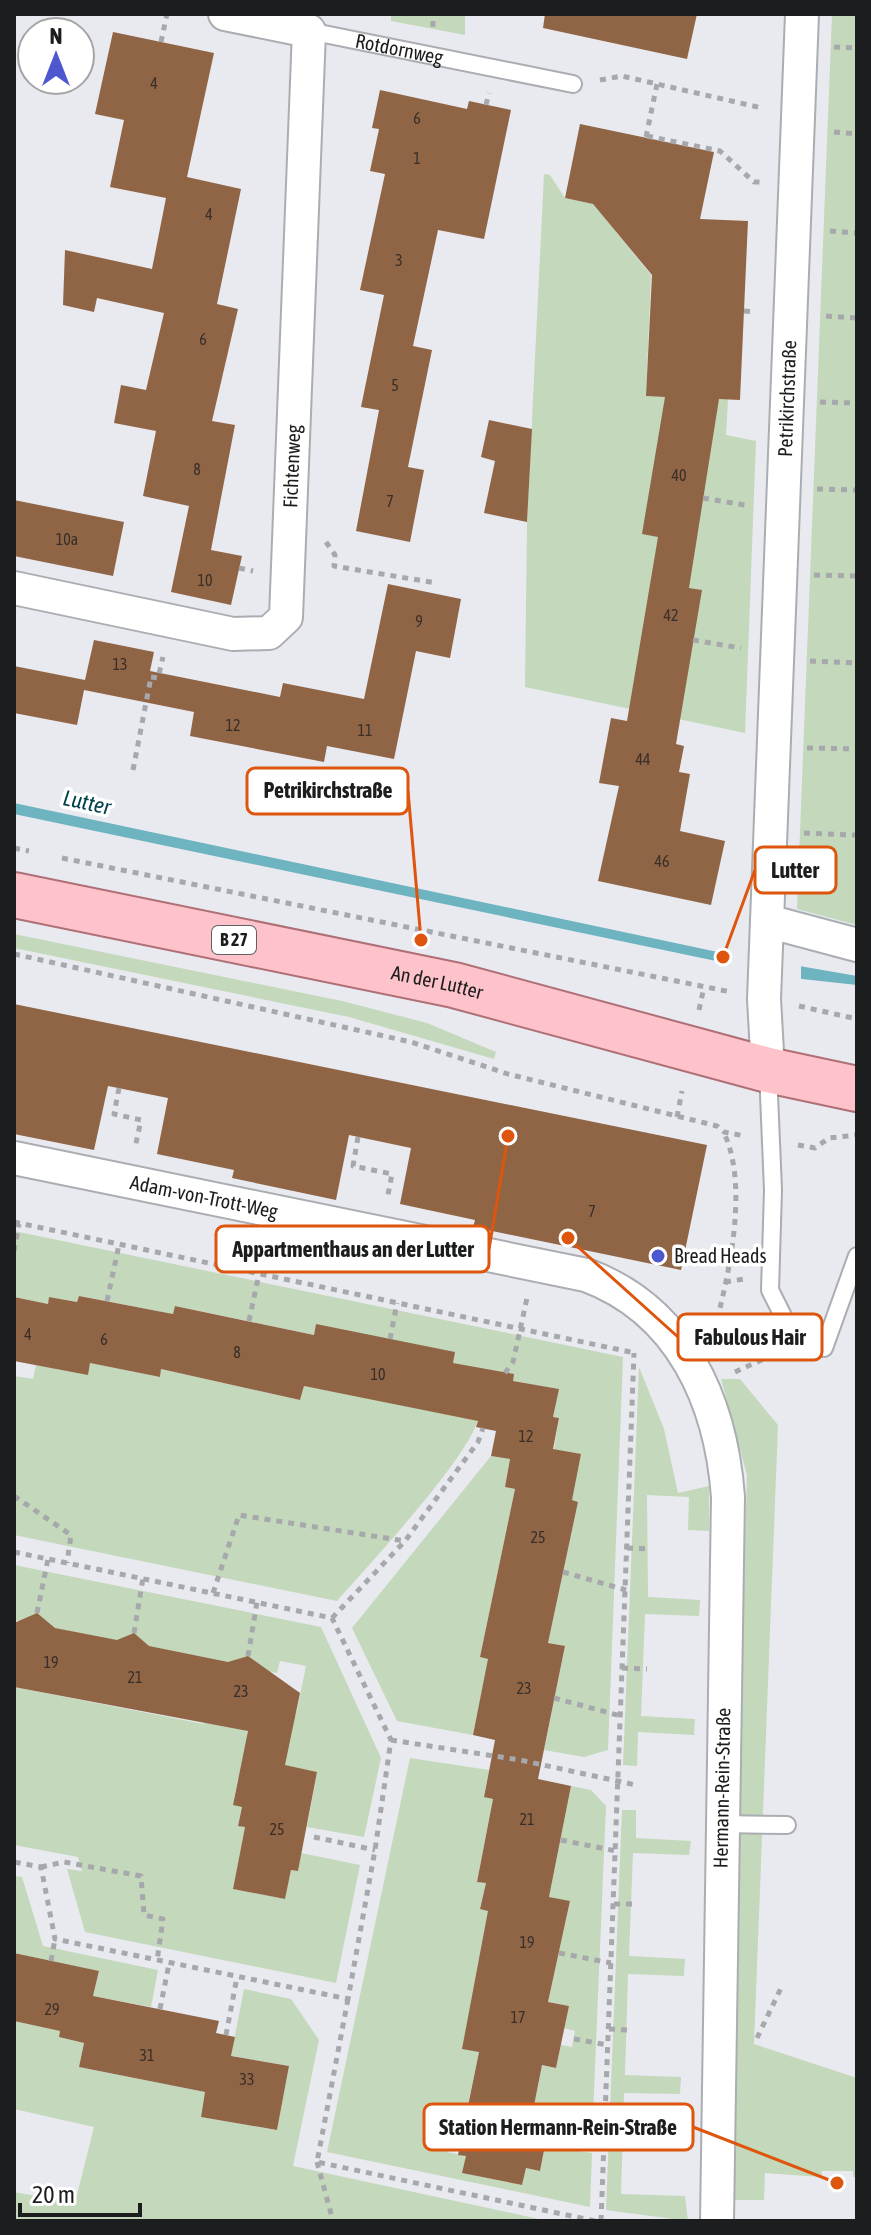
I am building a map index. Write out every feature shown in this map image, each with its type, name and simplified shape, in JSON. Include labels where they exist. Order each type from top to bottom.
[{"type":"main road","name":"An der Lutter","points":[[14,895],[454,985],[768,1070],[857,1089]]},
{"type":"street","name":"Rotdornweg","points":[[225,14],[309,31]]},
{"type":"street","name":"Petrikirchstraße","points":[[768,1070],[765,994],[767,928],[802,14]]},
{"type":"street","name":"Fichtenweg","points":[[14,588],[233,634],[269,633],[280,626],[289,609],[309,31]]},
{"type":"street","points":[[767,928],[857,945]]},
{"type":"street","name":"Adam-von-Trott-Weg","points":[[14,1158],[586,1275],[632,1296],[670,1333],[690,1361]]},
{"type":"street","name":"Hermann-Rein-Straße","points":[[690,1361],[706,1397],[725,1460],[729,1533],[720,1824],[717,2221]]},
{"type":"lane","name":"Rotdornweg","points":[[309,31],[573,84]]},
{"type":"lane","points":[[768,1070],[770,1290],[788,1326],[805,1340]]},
{"type":"lane","points":[[824,1348],[857,1256]]},
{"type":"lane","points":[[720,1824],[787,1825]]},
{"type":"path","points":[[161,42],[167,14]]},
{"type":"path","points":[[573,84],[622,76],[798,116]]},
{"type":"path","points":[[657,84],[646,136],[720,151],[754,182],[796,182]]},
{"type":"path","points":[[703,498],[783,508]]},
{"type":"path","points":[[292,521],[313,523],[335,555],[334,566],[436,583]]},
{"type":"path","points":[[133,770],[151,677]]},
{"type":"path","points":[[774,746],[857,749]]},
{"type":"path","points":[[771,831],[855,835]]},
{"type":"path","points":[[14,848],[45,855]]},
{"type":"path","points":[[61,858],[765,994],[857,1019]]},
{"type":"path","points":[[14,954],[411,1042],[508,1074],[717,1126],[724,1132],[732,1151],[736,1206],[725,1282],[703,1364],[634,1353],[17,1223],[14,1251]]},
{"type":"path","points":[[119,1088],[114,1114],[141,1120],[133,1158]]},
{"type":"path","points":[[724,1132],[815,1148],[829,1138],[857,1135]]},
{"type":"path","points":[[358,1137],[353,1166],[392,1174],[385,1209]]},
{"type":"path","points":[[107,1301],[119,1245]]},
{"type":"path","points":[[505,1373],[513,1362],[533,1264]]},
{"type":"path","points":[[249,1321],[259,1274]]},
{"type":"path","points":[[390,1339],[397,1303]]},
{"type":"path","points":[[736,1372],[805,1340]]},
{"type":"path","points":[[601,2221],[634,1353]]},
{"type":"path","points":[[332,1618],[405,1541],[478,1442],[483,1428]]},
{"type":"path","points":[[14,1496],[71,1535],[67,1563]]},
{"type":"path","points":[[213,1593],[239,1515],[405,1541]]},
{"type":"path","points":[[627,1548],[651,1549]]},
{"type":"path","points":[[14,1552],[332,1618]]},
{"type":"path","points":[[37,1613],[48,1559]]},
{"type":"path","points":[[563,1572],[626,1590]]},
{"type":"path","points":[[134,1633],[143,1578]]},
{"type":"path","points":[[248,1656],[257,1602]]},
{"type":"path","points":[[332,1618],[391,1740],[375,1850],[317,2162],[333,2221]]},
{"type":"path","points":[[622,1668],[647,1669]]},
{"type":"path","points":[[554,1698],[621,1716]]},
{"type":"path","points":[[391,1740],[520,1760],[636,1785]]},
{"type":"path","points":[[314,1837],[375,1850]]},
{"type":"path","points":[[561,1840],[616,1851]]},
{"type":"path","points":[[14,1862],[41,1867],[64,1862],[141,1876],[144,1915],[163,1919],[157,1961]]},
{"type":"path","points":[[41,1867],[55,1939],[51,1961]]},
{"type":"path","points":[[614,1904],[632,1904]]},
{"type":"path","points":[[55,1939],[348,1999]]},
{"type":"path","points":[[559,1953],[611,1963]]},
{"type":"path","points":[[160,2009],[169,1964]]},
{"type":"path","points":[[226,2035],[237,1977]]},
{"type":"path","points":[[609,2029],[628,2030]]},
{"type":"path","points":[[574,2039],[608,2045]]},
{"type":"path","points":[[546,2138],[604,2149],[625,2149]]},
{"type":"path","points":[[317,2162],[595,2221]]},
{"type":"green space","points":[[391,14],[465,14],[465,35],[391,21]]},
{"type":"green space","points":[[832,14],[857,14],[857,925],[797,909]]},
{"type":"green space","points":[[544,174],[550,175],[565,198],[593,204],[651,275],[646,396],[728,399],[726,435],[756,441],[745,733],[525,687],[527,522]]},
{"type":"green space","points":[[14,934],[342,1001],[427,1023],[496,1052],[494,1059],[349,1017],[14,948]]},
{"type":"green space","points":[[14,1231],[623,1357],[608,1750],[584,1757],[544,1750],[565,1647],[548,1643],[578,1502],[572,1500],[554,1449],[559,1418],[553,1417],[558,1389],[513,1381],[513,1375],[453,1363],[316,1325],[314,1335],[176,1306],[173,1314],[79,1296],[77,1302],[49,1297],[48,1304],[14,1297]]},
{"type":"green space","points":[[90,1363],[160,1377],[161,1369],[300,1400],[304,1386],[478,1419],[471,1436],[438,1484],[337,1601],[14,1535],[14,1376],[33,1379],[36,1365],[88,1374]]},
{"type":"green space","points":[[639,1367],[664,1429],[678,1493],[709,1486],[709,1531],[688,1530],[689,1497],[647,1495],[648,1597],[700,1600],[699,1616],[645,1614],[641,1716],[695,1719],[694,1735],[638,1732],[637,1766],[623,1765]]},
{"type":"green space","points":[[721,1379],[740,1379],[778,1425],[754,2044],[857,2078],[857,2177],[853,2177],[853,2171],[822,2171],[821,2177],[765,2173],[764,2200],[734,2200],[730,2036],[747,1475]]},
{"type":"green space","points":[[491,1456],[510,1459],[505,1487],[515,1489],[480,1657],[489,1659],[473,1735],[397,1721],[352,1628]]},
{"type":"green space","points":[[14,1565],[321,1627],[381,1758],[364,1837],[307,1827],[317,1772],[278,1764],[297,1710],[306,1666],[280,1661],[277,1673],[14,1620]]},
{"type":"green space","points":[[14,1687],[204,1724],[207,1713],[250,1722],[247,1735],[256,1738],[247,1780],[238,1779],[233,1804],[242,1807],[238,1825],[245,1827],[233,1889],[285,1899],[291,1870],[298,1871],[301,1853],[360,1865],[336,1983],[85,1932],[67,1869],[82,1871],[78,1857],[14,1845]]},
{"type":"green space","points":[[410,1758],[489,1770],[484,1796],[493,1799],[477,1882],[486,1883],[480,1908],[490,1911],[479,2052],[463,2129],[453,2127],[447,2152],[466,2156],[463,2173],[522,2185],[526,2168],[540,2171],[545,2146],[592,2153],[590,2207],[327,2152]]},
{"type":"green space","points":[[571,1786],[591,1790],[606,1806],[592,2138],[530,2126],[542,2065],[556,2068],[561,2045],[572,2047],[575,2031],[564,2028],[569,2006],[548,2002],[570,1902],[549,1897]]},
{"type":"green space","points":[[622,1810],[636,1810],[636,1838],[691,1841],[689,1855],[633,1853],[629,1956],[685,1959],[684,1976],[628,1974],[625,2075],[681,2077],[680,2094],[624,2093],[621,2194],[685,2196],[688,2221],[606,2210]]},
{"type":"green space","points":[[14,1876],[22,1877],[43,1946],[158,1970],[151,2007],[93,1996],[99,1972],[14,1953]]},
{"type":"green space","points":[[244,1989],[291,1999],[319,2040],[293,2166],[548,2221],[14,2221],[14,2192],[75,2203],[94,2127],[14,2109],[14,2021],[60,2031],[59,2037],[84,2043],[79,2067],[205,2092],[201,2117],[277,2130],[289,2066],[231,2056]]},
{"type":"water","points":[[14,803],[713,951],[857,976],[857,985],[802,979],[14,814]]},
{"type":"pier","points":[[730,950],[801,963],[801,983],[730,967]]},
{"type":"building","points":[[545,14],[697,14],[687,59],[543,28]]},
{"type":"building","points":[[113,32],[214,53],[187,177],[241,189],[217,304],[238,309],[212,421],[235,425],[211,550],[242,556],[231,605],[171,592],[189,506],[143,496],[156,431],[114,423],[121,385],[146,390],[164,313],[97,298],[94,312],[63,305],[65,250],[152,269],[166,198],[110,187],[124,120],[95,114]]},
{"type":"building","points":[[380,90],[467,109],[469,101],[511,110],[484,239],[438,230],[413,346],[432,350],[408,467],[424,470],[410,542],[356,531],[379,410],[361,407],[384,295],[360,290],[385,174],[370,171],[379,129],[372,128]]},
{"type":"building","points":[[580,124],[714,152],[700,219],[748,221],[740,400],[719,399],[689,588],[702,590],[676,744],[684,746],[679,772],[690,774],[680,831],[725,841],[711,905],[598,881],[619,786],[599,783],[611,718],[627,721],[658,537],[642,534],[665,397],[646,396],[652,275],[593,204],[565,198]]},
{"type":"building","points":[[489,420],[532,429],[527,522],[484,513],[495,461],[481,457]]},
{"type":"building","points":[[14,500],[124,522],[113,576],[14,556]]},
{"type":"building","points":[[388,584],[461,599],[450,658],[416,651],[394,759],[327,746],[324,762],[190,736],[194,712],[84,690],[77,725],[14,713],[14,666],[85,680],[94,640],[154,652],[150,671],[280,697],[283,683],[364,699]]},
{"type":"building","points":[[14,1004],[707,1145],[681,1270],[473,1227],[475,1220],[400,1204],[411,1148],[349,1135],[336,1200],[232,1178],[234,1170],[157,1154],[168,1098],[108,1086],[94,1150],[14,1134]]},
{"type":"building","points":[[79,1296],[173,1314],[175,1306],[314,1335],[316,1324],[455,1352],[453,1363],[514,1374],[513,1381],[559,1389],[553,1417],[559,1418],[553,1449],[581,1454],[572,1500],[578,1502],[548,1643],[565,1646],[538,1779],[571,1786],[549,1897],[570,1901],[548,2002],[569,2006],[556,2068],[542,2065],[530,2126],[548,2130],[540,2171],[526,2168],[522,2185],[462,2173],[466,2156],[458,2155],[479,2052],[462,2049],[488,1911],[480,1909],[486,1883],[477,1882],[493,1799],[484,1797],[495,1740],[473,1735],[488,1659],[480,1657],[515,1489],[505,1487],[510,1459],[491,1456],[496,1431],[476,1427],[478,1421],[304,1386],[300,1400],[161,1369],[160,1377],[90,1363],[88,1375],[14,1361],[14,1297],[48,1304],[49,1297],[77,1302]]},
{"type":"building","points":[[37,1613],[55,1628],[117,1640],[134,1633],[149,1646],[228,1662],[248,1656],[300,1693],[285,1765],[317,1772],[298,1871],[291,1870],[285,1899],[233,1889],[245,1827],[238,1826],[242,1807],[233,1805],[248,1731],[14,1687],[14,1623]]},
{"type":"building","points":[[14,1953],[99,1971],[93,1996],[219,2021],[216,2033],[235,2037],[231,2056],[289,2066],[277,2130],[201,2117],[205,2092],[79,2067],[84,2043],[59,2037],[60,2031],[14,2021]]},
{"type":"place","name":"Petrikirchstraße","points":[[421,940]]},
{"type":"place","name":"Lutter","points":[[723,957]]},
{"type":"place","name":"Appartmenthaus an der Lutter","points":[[508,1136]]},
{"type":"place","name":"Fabulous Hair","points":[[568,1238]]},
{"type":"place","name":"Bread Heads","points":[[658,1256]]},
{"type":"place","name":"Station Hermann-Rein-Straße","points":[[837,2183]]}]
